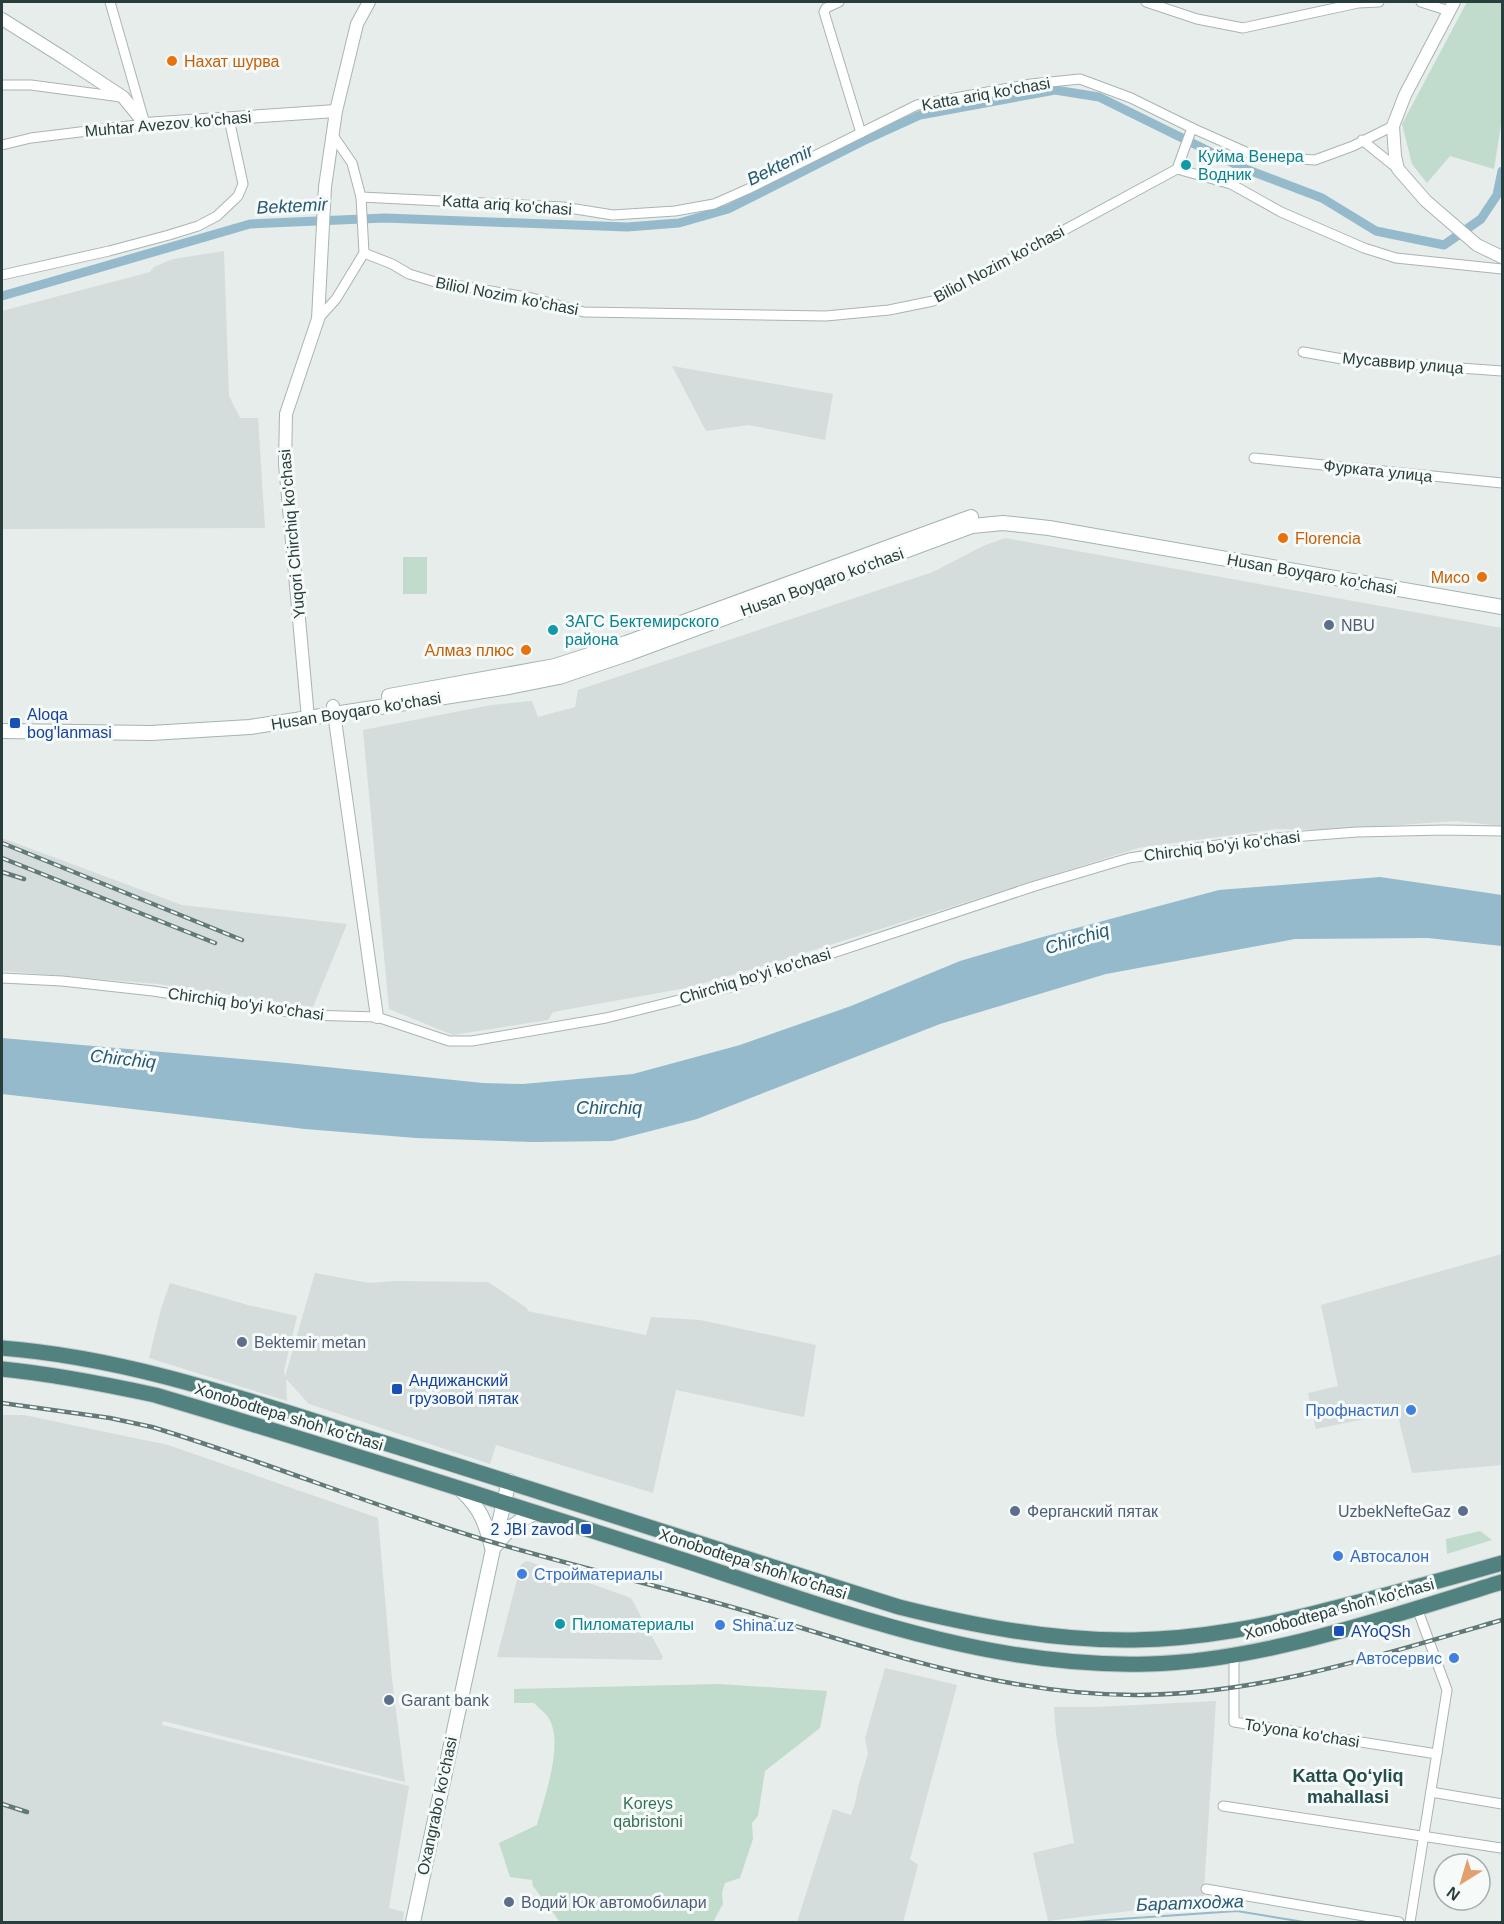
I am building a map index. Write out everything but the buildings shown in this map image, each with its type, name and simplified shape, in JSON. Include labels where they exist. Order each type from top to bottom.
[{"type":"highway","name":"Xonobodtepa shoh ko'chasi","points":[[2,1348],[113,1364],[166,1377],[509,1481],[899,1607],[954,1620],[1036,1633],[1111,1640],[1158,1639],[1238,1631],[1375,1598],[1503,1563]]},
{"type":"highway","name":"Xonobodtepa shoh ko'chasi","points":[[2,1368],[155,1395],[893,1627],[979,1650],[1065,1661],[1112,1664],[1182,1662],[1239,1654],[1340,1631],[1503,1582]]},
{"type":"highway","points":[[950,1641],[954,1620]]},
{"type":"highway","points":[[1238,1631],[1239,1654]]},
{"type":"main road","name":"Husan Boyqaro ko'chasi","points":[[2,731],[151,728],[308,714],[509,687],[559,677],[628,648],[969,517],[993,514],[1017,514],[1503,598]]},
{"type":"main road","name":"Husan Boyqaro ko'chasi","points":[[628,648],[972,526],[993,523],[1049,528],[1503,607]]},
{"type":"main road","name":"Husan Boyqaro ko'chasi","points":[[2,723],[151,728]]},
{"type":"main road","name":"Oxangrabo ko'chasi","points":[[413,1923],[509,1481]]},
{"type":"main road","name":"Oxangrabo ko'chasi","points":[[462,1491],[483,1517],[493,1549]]},
{"type":"main road","name":"Oxangrabo ko'chasi","points":[[493,1549],[509,1528],[535,1513]]},
{"type":"street","points":[[110,2],[145,124]]},
{"type":"street","name":"Yuqori Chirchiq ko'chasi","points":[[308,714],[285,464],[286,414],[318,320],[326,187],[332,134],[357,24],[369,2]]},
{"type":"street","points":[[839,2],[826,8],[824,12],[861,133]]},
{"type":"street","points":[[1146,2],[1197,19],[1243,28],[1358,3],[1379,2]]},
{"type":"street","points":[[1398,169],[1393,126],[1405,95],[1451,6],[1421,2]]},
{"type":"street","points":[[2,19],[123,97],[145,124]]},
{"type":"street","name":"Katta ariq ko'chasi","points":[[362,197],[563,207],[613,215],[655,214],[714,204],[917,105],[1031,84],[1080,79],[1131,98],[1255,156],[1315,160],[1353,146],[1393,126]]},
{"type":"street","points":[[2,86],[31,85],[123,97]]},
{"type":"street","name":"Muhtar Avezov ko'chasi","points":[[2,145],[31,138],[145,124],[336,111]]},
{"type":"street","points":[[2,275],[169,235],[198,226],[216,216],[237,196],[243,184],[230,118]]},
{"type":"street","points":[[1192,128],[1177,169],[1231,184],[1281,212],[1364,248],[1396,258],[1503,269]]},
{"type":"street","points":[[318,320],[336,299],[364,253],[362,197],[352,163],[332,134]]},
{"type":"street","points":[[1362,140],[1398,169],[1426,201],[1477,245],[1503,257]]},
{"type":"street","name":"Biliol Nozim ko'chasi","points":[[364,253],[432,281],[532,298],[584,312],[826,316],[890,310],[933,301],[1177,169]]},
{"type":"street","name":"Мусаввир улица","points":[[1303,352],[1348,360],[1503,371]]},
{"type":"street","name":"Фурката улица","points":[[1254,458],[1503,483]]},
{"type":"street","points":[[334,710],[377,1017]]},
{"type":"street","name":"Chirchiq bo'yi ko'chasi","points":[[2,978],[62,981],[153,991],[308,1015],[377,1017],[449,1041],[480,1040],[606,1018],[727,988],[1035,886],[1129,858],[1252,840],[1334,834],[1410,830],[1503,831]]},
{"type":"street","points":[[1410,1923],[1447,1690],[1418,1608]]},
{"type":"street","name":"To'yona ko'chasi","points":[[1239,1654],[1233,1722],[1437,1754]]},
{"type":"street","points":[[1431,1792],[1503,1804]]},
{"type":"street","points":[[1223,1806],[1501,1848]]},
{"type":"street","points":[[1206,1889],[1399,1923]]},
{"type":"shaded area","points":[[224,251],[229,396],[240,418],[258,418],[265,528],[2,529],[2,311],[150,272],[154,267],[173,259]]},
{"type":"shaded area","points":[[672,366],[833,394],[825,440],[748,425],[706,431]]},
{"type":"shaded area","points":[[1005,538],[1502,628],[1502,826],[1456,821],[1328,830],[1275,829],[1138,848],[763,966],[686,988],[553,1012],[548,1020],[453,1035],[389,1009],[363,730],[491,705],[532,701],[538,717],[575,707],[578,690],[933,572],[983,546]]},
{"type":"shaded area","points":[[2,838],[182,905],[347,924],[313,1007],[158,984],[2,971]]},
{"type":"shaded area","points":[[1502,1254],[1502,1465],[1412,1473],[1397,1412],[1316,1429],[1308,1393],[1338,1386],[1321,1305]]},
{"type":"shaded area","points":[[315,1273],[369,1283],[488,1282],[528,1309],[527,1311],[646,1335],[651,1317],[700,1320],[816,1345],[804,1417],[676,1390],[653,1493],[496,1445],[490,1464],[309,1404],[286,1379],[287,1401],[149,1358],[170,1283],[297,1316],[284,1371],[285,1377]]},
{"type":"shaded area","points":[[2,1415],[24,1415],[168,1445],[378,1518],[392,1679],[405,1782],[163,1721],[162,1725],[409,1786],[389,1908],[404,1912],[403,1922],[2,1922]]},
{"type":"shaded area","points":[[527,1561],[631,1598],[663,1657],[661,1660],[497,1657],[521,1564]]},
{"type":"shaded area","points":[[885,1668],[957,1685],[910,1859],[918,1865],[903,1922],[797,1922],[833,1809],[851,1815],[855,1804],[868,1754],[865,1738]]},
{"type":"shaded area","points":[[1216,1701],[1203,1905],[1137,1910],[1048,1921],[1033,1853],[1074,1843],[1056,1734],[1054,1707]]},
{"type":"green space","points":[[1467,2],[1502,2],[1502,118],[1494,169],[1450,156],[1427,183],[1412,164],[1402,124]]},
{"type":"green space","points":[[403,557],[427,557],[427,594],[403,594]]},
{"type":"green space","points":[[1480,1531],[1492,1540],[1447,1554],[1446,1539]]},
{"type":"green space","name":"Koreys qabristoni","points":[[719,1684],[827,1691],[820,1728],[765,1771],[758,1816],[752,1823],[753,1839],[740,1878],[725,1883],[722,1893],[723,1904],[713,1922],[560,1922],[533,1886],[532,1880],[510,1877],[499,1843],[537,1825],[554,1755],[553,1728],[548,1717],[534,1703],[514,1703],[514,1689]]},
{"type":"water","name":"Chirchiq","points":[[1380,877],[1502,895],[1502,946],[1428,938],[1295,939],[1106,974],[940,1024],[697,1119],[612,1141],[533,1142],[416,1138],[305,1129],[2,1094],[2,1038],[483,1083],[523,1084],[633,1074],[740,1045],[851,1006],[960,961],[1219,890]]},
{"type":"waterway","name":"Bektemir","points":[[2,296],[250,224],[385,218],[627,227],[679,223],[728,209],[920,115],[1055,90],[1099,97],[1243,168],[1322,198],[1376,231],[1444,245],[1481,219],[1497,195],[1502,171]]},
{"type":"waterway","name":"Баратходжа","points":[[1076,1922],[1237,1911],[1304,1922]]},
{"type":"railway","points":[[2,843],[242,940]]},
{"type":"railway","points":[[2,858],[215,943]]},
{"type":"railway","points":[[2,872],[24,879]]},
{"type":"railway","points":[[2,1403],[110,1418],[152,1427],[485,1540],[941,1668],[1039,1688],[1139,1695],[1232,1688],[1323,1670],[1502,1620]]},
{"type":"railway","points":[[2,1804],[27,1812]]},
{"type":"place","name":"Нахат шурва","points":[[172,61]]},
{"type":"place","name":"Куйма Венера Водник","points":[[1186,165]]},
{"type":"place","name":"Florencia","points":[[1283,538]]},
{"type":"place","name":"Мисо","points":[[1482,577]]},
{"type":"place","name":"NBU","points":[[1329,625]]},
{"type":"place","name":"ЗАГС Бектемирского района","points":[[553,630]]},
{"type":"place","name":"Алмаз плюс","points":[[526,650]]},
{"type":"place","name":"Aloqa bog'lanmasi","points":[[15,723]]},
{"type":"place","name":"Bektemir metan","points":[[242,1342]]},
{"type":"place","name":"Андижанский грузовой пятак","points":[[397,1389]]},
{"type":"place","name":"Профнастил","points":[[1411,1410]]},
{"type":"place","name":"Ферганский пятак","points":[[1015,1511]]},
{"type":"place","name":"UzbekNefteGaz","points":[[1463,1511]]},
{"type":"place","name":"2 JBI zavod","points":[[586,1529]]},
{"type":"place","name":"Автосалон","points":[[1338,1556]]},
{"type":"place","name":"Стройматериалы","points":[[522,1574]]},
{"type":"place","name":"Пиломатериалы","points":[[560,1624]]},
{"type":"place","name":"Shina.uz","points":[[720,1625]]},
{"type":"place","name":"AYoQSh","points":[[1339,1631]]},
{"type":"place","name":"Автосервис","points":[[1454,1658]]},
{"type":"place","name":"Garant bank","points":[[389,1700]]},
{"type":"place","name":"Водий Юк автомобилари","points":[[509,1902]]},
{"type":"district","name":"Katta Qoʻyliq mahallasi","points":[[1348,1786]]}]
